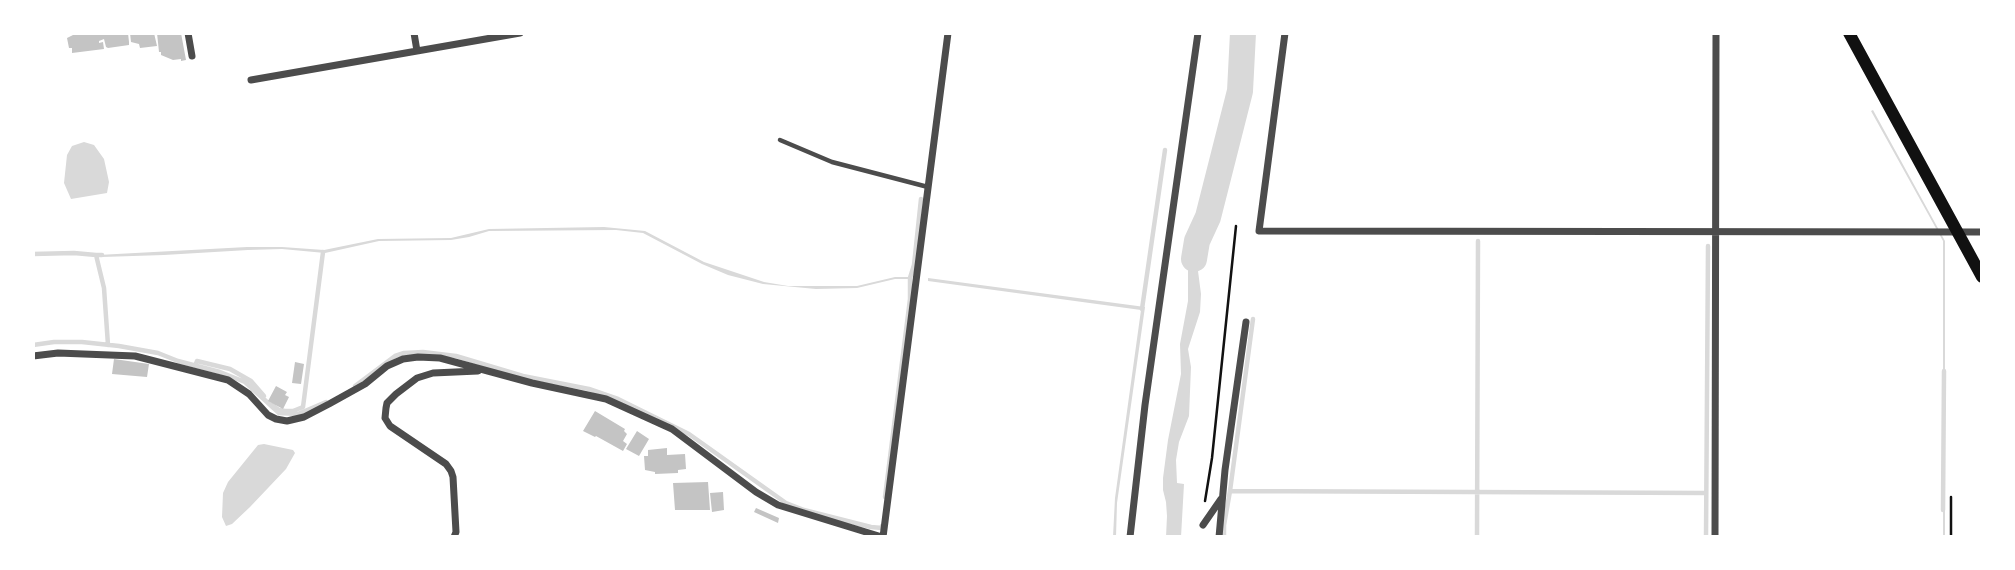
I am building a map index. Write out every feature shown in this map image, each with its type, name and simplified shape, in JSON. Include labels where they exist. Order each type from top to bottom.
[{"type":"main road","points":[[1849,33],[1982,277]]},
{"type":"street","points":[[188,33],[192,56]]},
{"type":"street","points":[[414,33],[417,51]]},
{"type":"street","points":[[251,80],[520,33]]},
{"type":"street","points":[[33,356],[58,353],[135,356],[228,380],[249,394],[271,417],[287,421],[304,417],[329,404],[402,359],[440,358],[606,399],[672,429],[756,492],[778,505],[883,537],[948,33]]},
{"type":"street","points":[[1130,537],[1145,405],[1198,33]]},
{"type":"street","points":[[1285,33],[1259,231],[1982,232]]},
{"type":"street","points":[[1715,537],[1716,33]]},
{"type":"street","points":[[1219,537],[1246,322]]},
{"type":"street","points":[[454,537],[456,532],[451,471],[446,464],[390,426],[385,418],[386,408],[396,394],[417,378],[445,372],[485,371]]},
{"type":"street","points":[[1203,525],[1222,499]]},
{"type":"lane","points":[[780,140],[832,162],[929,187]]},
{"type":"path","points":[[1203,525],[1236,226]]},
{"type":"path","points":[[1951,497],[1951,537]]},
{"type":"shaded area","points":[[1873,110],[1945,241],[1945,537],[1943,241],[1871,111]]},
{"type":"shaded area","points":[[84,142],[94,145],[104,159],[109,182],[107,193],[71,199],[64,183],[67,155],[72,146]]},
{"type":"shaded area","points":[[1204,219],[1206,239],[1200,250],[1198,271],[1200,312],[1188,349],[1191,367],[1189,416],[1179,442],[1176,460],[1177,483],[1184,484],[1181,537],[1166,537],[1163,478],[1181,374],[1180,344],[1188,301],[1188,261],[1195,231]]},
{"type":"shaded area","points":[[604,227],[645,231],[704,262],[764,282],[788,286],[857,286],[895,277],[911,277],[857,288],[816,289],[763,284],[728,275],[702,264],[643,233],[616,230],[489,231],[451,240],[379,241],[325,253],[282,249],[164,255],[98,255],[247,247],[324,250],[378,239],[451,238],[489,229]]},
{"type":"shaded area","points":[[928,278],[1145,307],[1117,503],[1116,537],[1113,537],[1115,498],[1141,310],[928,281]]},
{"type":"shaded area","points":[[258,445],[293,450],[295,453],[286,469],[250,507],[232,524],[226,526],[222,517],[223,493],[228,482]]},
{"type":"building","points":[[72,33],[128,33],[129,45],[108,48],[104,39],[99,43],[103,42],[104,49],[72,53],[67,38],[73,35]]},
{"type":"building","points":[[130,33],[154,33],[157,46],[140,48],[139,44],[131,42]]},
{"type":"building","points":[[157,33],[181,33],[186,60],[173,60],[161,55]]},
{"type":"building","points":[[114,359],[149,364],[147,377],[112,374]]},
{"type":"building","points":[[295,362],[304,364],[301,384],[292,383]]},
{"type":"building","points":[[276,386],[287,392],[285,395],[289,397],[283,409],[268,401]]},
{"type":"building","points":[[595,411],[625,429],[627,434],[623,441],[627,444],[623,451],[583,431]]},
{"type":"building","points":[[637,431],[649,439],[639,456],[626,449]]},
{"type":"building","points":[[667,448],[667,455],[685,454],[686,469],[678,470],[678,473],[655,474],[645,470],[644,456],[648,456],[648,450]]},
{"type":"building","points":[[708,482],[710,510],[675,510],[673,483]]},
{"type":"building","points":[[723,492],[724,510],[712,512],[710,493]]},
{"type":"building","points":[[756,508],[779,518],[778,523],[754,512]]},
{"type":"waterway","points":[[1194,259],[1197,241],[1208,217],[1240,91],[1243,33]]},
{"type":"waterway","points":[[1142,309],[1165,150]]},
{"type":"waterway","points":[[885,497],[921,199]]},
{"type":"waterway","points":[[1477,537],[1478,241]]},
{"type":"waterway","points":[[1706,537],[1708,246]]},
{"type":"waterway","points":[[272,405],[285,411],[303,407],[323,252]]},
{"type":"waterway","points":[[33,254],[96,255]]},
{"type":"waterway","points":[[102,255],[96,255],[104,288],[108,345]]},
{"type":"waterway","points":[[1224,537],[1253,319]]},
{"type":"waterway","points":[[33,345],[82,342],[158,353],[245,382],[279,413],[298,414],[326,402]]},
{"type":"waterway","points":[[355,386],[395,356],[423,352],[456,356],[523,376],[589,389],[618,399],[689,434],[786,503],[871,527],[882,526]]},
{"type":"waterway","points":[[195,366],[197,361],[230,369],[251,381],[264,396]]},
{"type":"waterway","points":[[1943,510],[1944,371]]},
{"type":"waterway","points":[[1230,491],[1706,493]]}]
